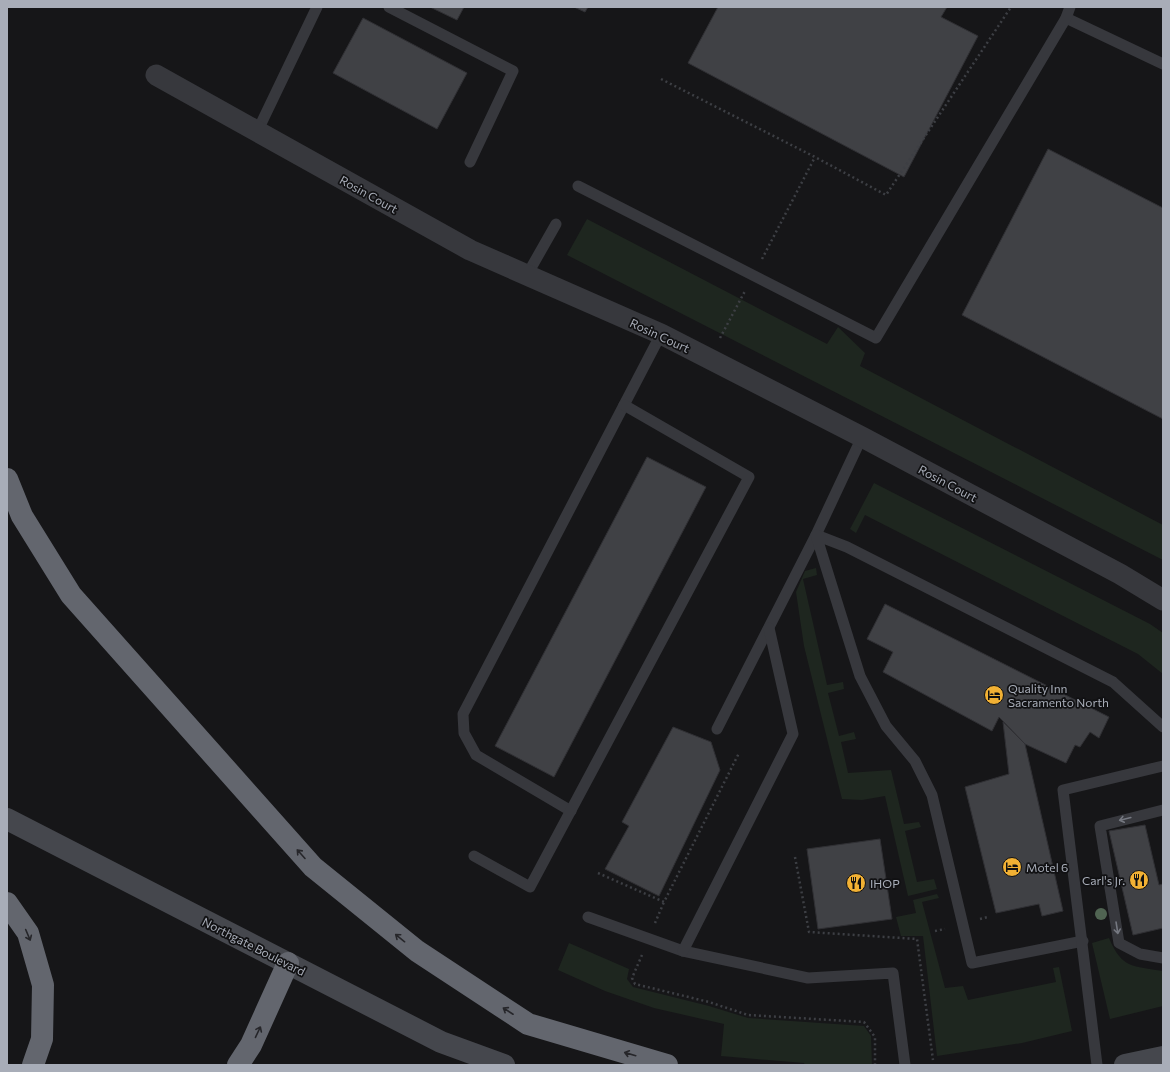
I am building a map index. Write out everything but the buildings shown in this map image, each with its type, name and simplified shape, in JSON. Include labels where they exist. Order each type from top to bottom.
[{"type":"highway","points":[[7,479],[22,516],[71,595],[313,867],[417,951],[528,1024],[667,1065]]},
{"type":"highway","points":[[7,903],[28,933],[43,985],[42,1039],[33,1065]]},
{"type":"highway","points":[[238,1065],[251,1045],[288,963]]},
{"type":"main road","name":"Northgate Boulevard","points":[[7,819],[442,1042],[504,1065]]},
{"type":"main road","points":[[1126,1065],[1163,1057]]},
{"type":"street","name":"Rosin Court","points":[[156,75],[470,250],[661,334],[862,437],[1120,574],[1163,600]]},
{"type":"lane","points":[[257,132],[317,7]]},
{"type":"lane","points":[[389,7],[513,71],[470,162]]},
{"type":"lane","points":[[578,186],[876,338],[1066,18],[1070,7]]},
{"type":"lane","points":[[1066,18],[1163,64]]},
{"type":"lane","points":[[527,275],[556,224]]},
{"type":"lane","points":[[571,811],[476,755],[464,733],[462,714],[661,334]]},
{"type":"lane","points":[[474,856],[530,887],[748,477],[624,405]]},
{"type":"lane","points":[[717,729],[816,535],[862,437]]},
{"type":"lane","points":[[816,535],[847,547],[1113,682],[1163,727]]},
{"type":"lane","points":[[816,535],[860,676],[886,726],[915,760],[932,795],[972,963],[1083,941]]},
{"type":"lane","points":[[683,951],[793,734],[769,628]]},
{"type":"lane","points":[[1097,1065],[1083,941],[1063,790],[1163,766]]},
{"type":"lane","points":[[1163,810],[1100,826],[1119,943],[1140,954],[1163,958]]},
{"type":"lane","points":[[588,916],[683,951],[808,978],[893,973],[905,1065]]},
{"type":"path","points":[[661,79],[815,156],[886,195],[1011,7]]},
{"type":"path","points":[[720,339],[815,156]]},
{"type":"path","points":[[739,753],[664,902],[632,978],[635,984],[709,1002],[748,1015],[864,1022],[875,1037],[875,1065]]},
{"type":"path","points":[[795,857],[809,932],[917,939],[933,1060]]},
{"type":"path","points":[[598,873],[664,902]]},
{"type":"shaded area","points":[[587,219],[827,344],[838,327],[865,353],[860,366],[1163,525],[1163,560],[567,255]]},
{"type":"shaded area","points":[[874,483],[1150,624],[1163,633],[1163,674],[1138,654],[865,515],[856,533],[850,529]]},
{"type":"shaded area","points":[[816,568],[817,575],[803,579],[827,685],[843,682],[844,689],[828,693],[839,736],[854,732],[856,739],[841,742],[848,773],[891,770],[904,824],[919,822],[921,827],[905,831],[917,882],[934,879],[937,889],[908,896],[885,796],[862,800],[842,799],[804,646],[796,592],[805,571]]},
{"type":"shaded area","points":[[937,894],[939,898],[922,902],[945,988],[963,986],[968,1000],[1056,982],[1053,968],[1059,967],[1072,1031],[1022,1043],[937,1056],[923,936],[901,936],[896,917],[916,913],[913,900]]},
{"type":"shaded area","points":[[1109,938],[1119,956],[1124,961],[1136,967],[1163,971],[1163,1006],[1110,1019],[1092,943]]},
{"type":"shaded area","points":[[569,943],[629,969],[627,979],[633,987],[709,1006],[748,1018],[864,1026],[871,1036],[872,1065],[805,1065],[804,1063],[721,1056],[724,1024],[654,1008],[605,991],[558,970]]},
{"type":"place","name":"Quality Inn Sacramento North","points":[[994,695]]},
{"type":"place","name":"Motel 6","points":[[1012,867]]},
{"type":"place","name":"Carl's Jr.","points":[[1139,880]]},
{"type":"place","name":"IHOP","points":[[856,883]]}]
